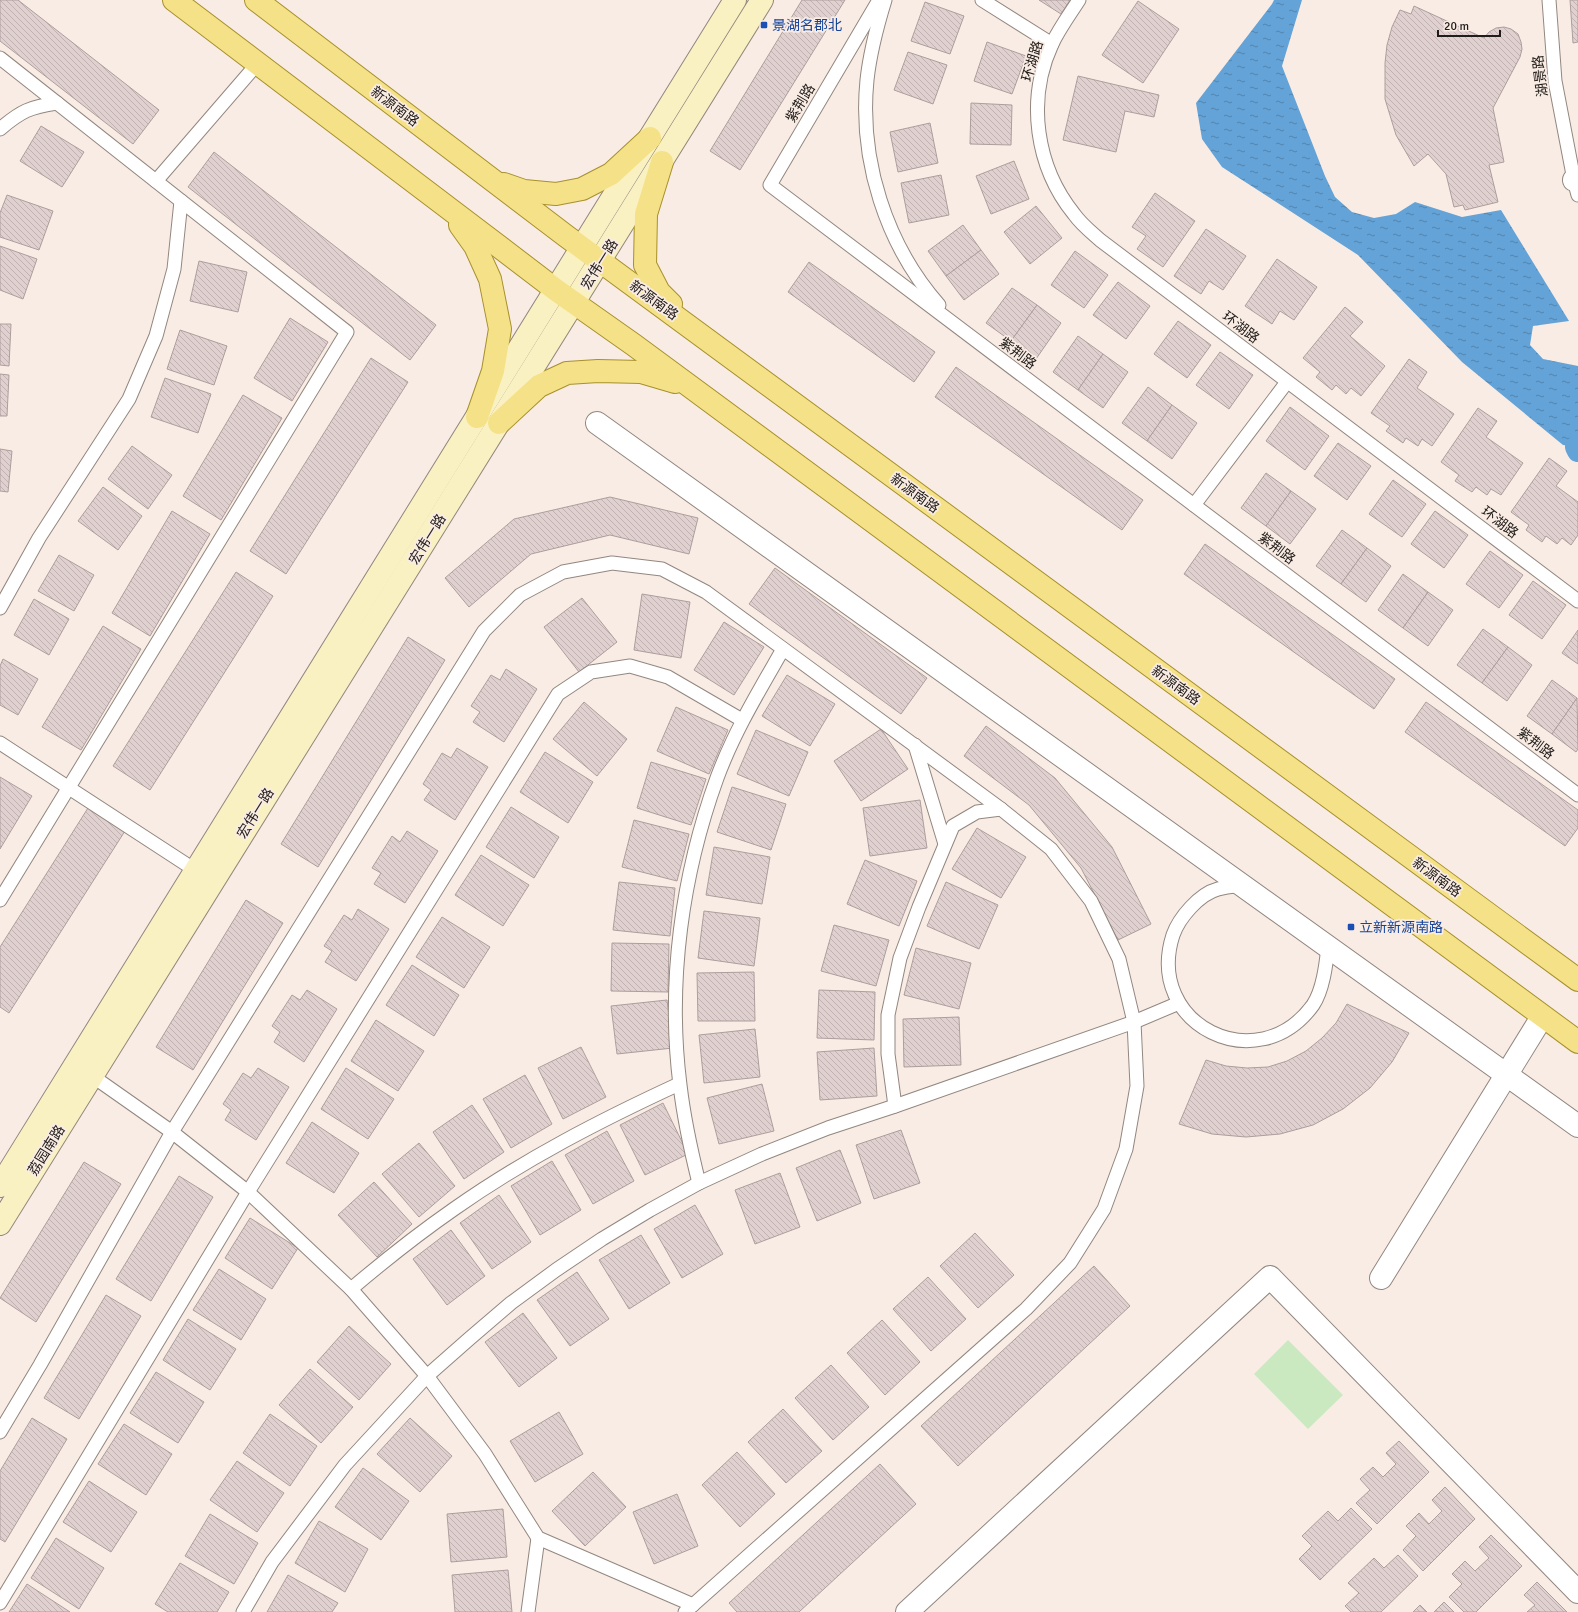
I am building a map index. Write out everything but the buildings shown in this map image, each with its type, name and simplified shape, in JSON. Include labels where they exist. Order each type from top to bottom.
[{"type":"main road","points":[[174,0],[556,290],[689,386],[1542,1017],[1578,1042]]},
{"type":"main road","name":"新源南路","points":[[256,0],[582,248],[1576,975]]},
{"type":"main road","name":"宏伟一路","points":[[83,1070],[195,870],[735,0]]},
{"type":"main road","name":"宏伟一路","points":[[83,1070],[499,424],[762,0]]},
{"type":"main road","points":[[494,181],[524,191],[556,194],[582,189],[611,174],[650,138]]},
{"type":"main road","points":[[662,162],[646,214],[645,265],[659,292],[704,337]]},
{"type":"main road","points":[[448,209],[475,246],[490,279],[500,329],[493,371],[477,417]]},
{"type":"main road","points":[[499,424],[539,386],[567,373],[598,370],[640,372],[689,386]]},
{"type":"main road","name":"荔园南路","points":[[0,1186],[83,1070]]},
{"type":"main road","name":"荔园南路","points":[[0,1224],[83,1070]]},
{"type":"street","points":[[597,423],[1578,1126]]},
{"type":"street","points":[[1381,1278],[1542,1017]]},
{"type":"street","points":[[907,1612],[1270,1277],[1578,1592]]},
{"type":"lane","name":"紫荆路","points":[[879,0],[770,185],[1578,795]]},
{"type":"lane","name":"紫荆路","points":[[885,0],[874,36],[867,80],[866,125],[872,170],[884,214],[903,254],[927,292],[957,326]]},
{"type":"lane","points":[[982,0],[1052,44]]},
{"type":"lane","name":"环湖路","points":[[1079,0],[1052,44],[1040,79],[1037,115],[1042,151],[1054,185],[1074,215],[1100,240],[1578,601]]},
{"type":"lane","name":"湖景路","points":[[1549,0],[1555,81],[1577,185]]},
{"type":"lane","points":[[0,58],[347,332],[0,900]]},
{"type":"lane","points":[[156,181],[258,63]]},
{"type":"lane","points":[[0,129],[15,116],[35,107],[57,103]]},
{"type":"lane","points":[[0,608],[38,538],[129,399],[158,329],[174,270],[181,201]]},
{"type":"lane","points":[[1194,505],[1287,382]]},
{"type":"lane","points":[[0,1432],[40,1365],[172,1132],[484,631],[520,595],[563,572],[612,563],[662,569],[706,592],[1001,809],[1051,849],[1090,901],[1119,959],[1134,1022],[1137,1086],[1126,1149],[1104,1209],[1070,1263],[1026,1309],[689,1608],[538,1538],[485,1454],[428,1376],[351,1288],[248,1192],[172,1132],[83,1070]]},
{"type":"lane","points":[[699,1183],[687,1133],[679,1084],[675,1022],[677,960],[685,898],[698,837],[715,785],[742,720],[783,649]]},
{"type":"lane","points":[[0,1602],[248,1192],[558,694],[591,672],[630,666],[668,676],[742,720]]},
{"type":"lane","points":[[0,743],[195,870]]},
{"type":"lane","points":[[914,745],[945,844]]},
{"type":"lane","points":[[895,1106],[888,1054],[888,1015],[900,958],[953,826],[977,812],[1001,809]]},
{"type":"lane","points":[[1242,885],[1216,889],[1194,903],[1177,925],[1168,951],[1169,978],[1179,1003],[1196,1024],[1219,1037],[1246,1042],[1272,1037],[1295,1024],[1313,1004],[1323,979],[1328,947]]},
{"type":"lane","points":[[243,1612],[272,1562],[345,1465],[428,1376],[511,1303],[556,1270],[616,1230],[699,1183],[762,1154],[828,1128],[1134,1022],[1179,1003]]},
{"type":"lane","points":[[351,1288],[403,1246],[508,1173],[564,1140],[679,1084]]},
{"type":"lane","points":[[528,1612],[538,1538]]},
{"type":"green space","points":[[1288,1340],[1343,1395],[1308,1429],[1254,1374]]},
{"type":"water","points":[[1274,0],[1302,0],[1282,66],[1325,176],[1335,197],[1352,212],[1374,218],[1396,214],[1415,202],[1462,217],[1501,210],[1569,321],[1533,326],[1530,345],[1543,359],[1578,366],[1578,447],[1563,445],[1462,362],[1358,255],[1222,167],[1202,139],[1196,103]]},
{"type":"waterway","points":[[1576,447],[1578,451]]},
{"type":"place","name":"景湖名郡北","points":[[764,25]]},
{"type":"place","name":"立新新源南路","points":[[1351,927]]}]
